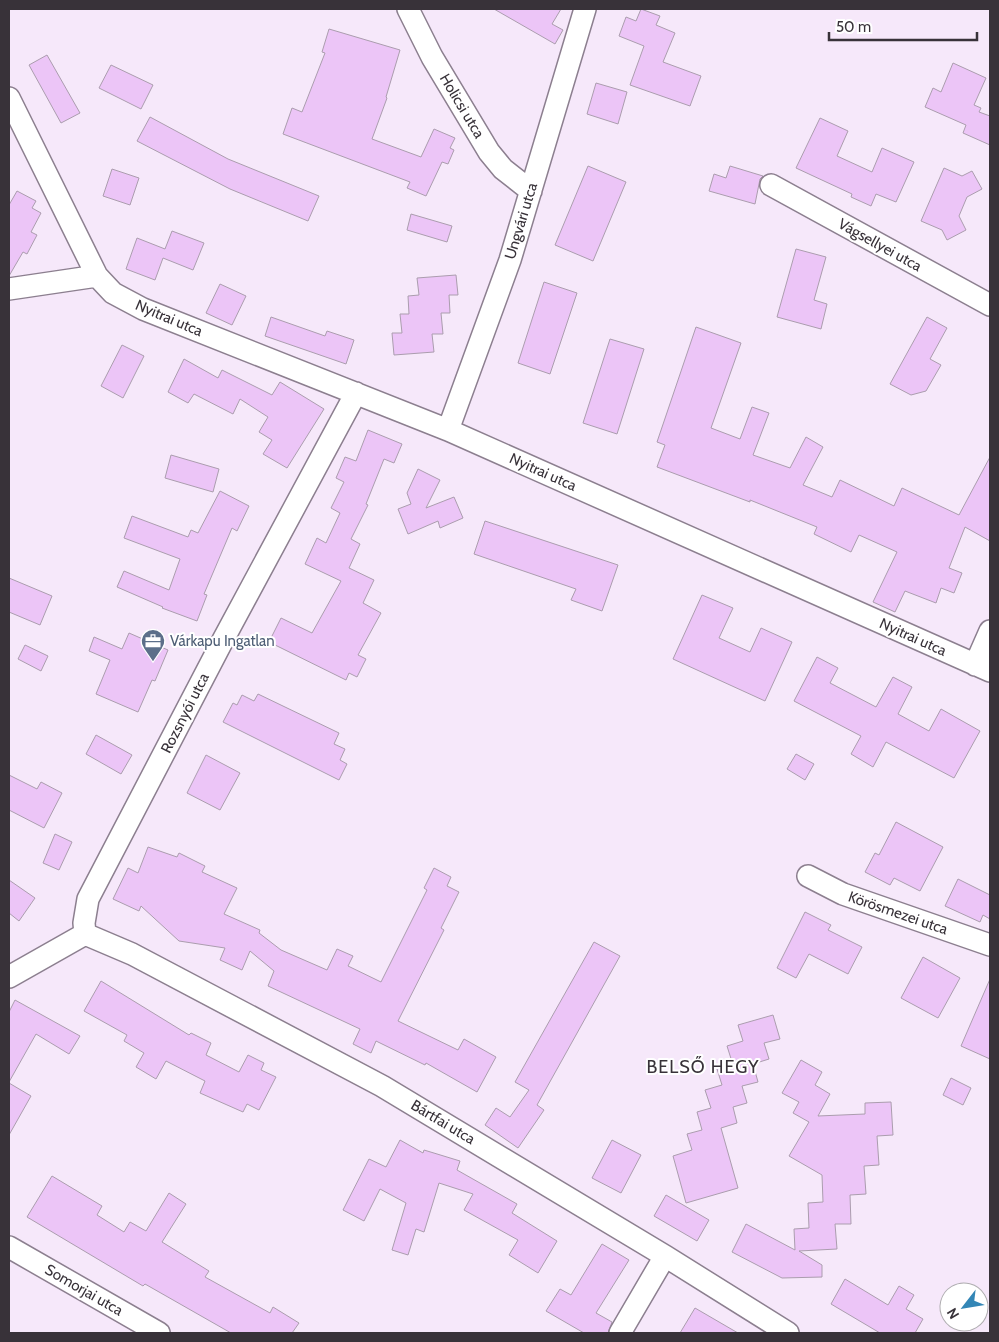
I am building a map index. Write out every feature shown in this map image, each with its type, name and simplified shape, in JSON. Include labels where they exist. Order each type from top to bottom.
[{"type":"street","name":"Holicsi utca","points":[[408,9],[432,57],[489,152],[503,168],[531,191]]},
{"type":"street","name":"Ungvári utca","points":[[448,430],[484,334],[531,191],[585,9]]},
{"type":"street","name":"Nyitrai utca","points":[[9,98],[97,276],[113,293],[143,309],[448,430],[983,668]]},
{"type":"street","name":"Vágsellyei utca","points":[[771,185],[990,305]]},
{"type":"street","points":[[9,289],[97,276]]},
{"type":"street","name":"Rozsnyói utca","points":[[85,934],[84,923],[88,899],[221,644],[356,393]]},
{"type":"street","points":[[983,668],[990,631]]},
{"type":"street","name":"Körösmezei utca","points":[[808,876],[843,894],[990,945]]},
{"type":"street","points":[[9,977],[85,934]]},
{"type":"street","name":"Bártfai utca","points":[[85,934],[132,954],[382,1086],[665,1256],[788,1333]]},
{"type":"street","name":"Somorjai utca","points":[[9,1247],[152,1331]]},
{"type":"street","points":[[620,1333],[665,1256]]},
{"type":"building","points":[[494,9],[561,9],[552,24],[563,30],[555,44]]},
{"type":"building","points":[[641,9],[660,16],[656,25],[675,33],[663,62],[701,76],[690,106],[630,85],[644,46],[619,36],[626,17],[636,21]]},
{"type":"building","points":[[329,29],[400,50],[387,98],[372,139],[421,157],[434,129],[455,138],[450,148],[454,150],[448,164],[442,162],[426,196],[407,188],[410,182],[283,134],[292,108],[302,112],[325,53],[322,52]]},
{"type":"building","points":[[47,55],[80,113],[61,123],[29,65]]},
{"type":"building","points":[[953,63],[986,78],[974,105],[981,108],[979,112],[990,116],[990,145],[963,133],[966,125],[925,107],[933,88],[941,92]]},
{"type":"building","points":[[111,65],[153,85],[141,109],[99,88]]},
{"type":"building","points":[[596,83],[627,92],[618,124],[587,114]]},
{"type":"building","points":[[150,117],[228,159],[319,196],[308,221],[230,189],[137,141]]},
{"type":"building","points":[[820,118],[848,131],[837,156],[872,172],[882,148],[914,162],[896,202],[876,194],[871,206],[851,197],[852,194],[796,168]]},
{"type":"building","points":[[588,166],[626,182],[593,261],[555,245]]},
{"type":"building","points":[[730,166],[763,176],[760,179],[755,204],[709,191],[714,174],[726,178]]},
{"type":"building","points":[[944,168],[962,176],[972,171],[982,189],[967,197],[959,216],[966,230],[947,240],[942,230],[921,221]]},
{"type":"building","points":[[112,169],[139,178],[130,205],[103,196]]},
{"type":"building","points":[[17,191],[36,201],[32,208],[41,213],[31,232],[37,235],[27,254],[23,252],[9,276],[9,205]]},
{"type":"building","points":[[411,214],[452,226],[447,242],[407,230]]},
{"type":"building","points":[[172,231],[204,243],[193,270],[163,258],[155,280],[126,269],[137,238],[165,249]]},
{"type":"building","points":[[796,249],[826,257],[814,300],[827,304],[821,329],[777,317]]},
{"type":"building","points":[[456,275],[458,295],[449,295],[450,313],[441,313],[443,334],[432,334],[434,352],[394,355],[392,333],[402,333],[400,314],[409,314],[408,296],[419,295],[417,278]]},
{"type":"building","points":[[544,282],[577,293],[550,374],[518,363]]},
{"type":"building","points":[[220,284],[246,296],[232,325],[206,313]]},
{"type":"building","points":[[271,317],[325,336],[327,331],[354,340],[346,364],[265,336]]},
{"type":"building","points":[[927,317],[947,328],[930,359],[941,365],[926,391],[911,395],[890,384]]},
{"type":"building","points":[[696,327],[741,343],[711,428],[740,439],[752,407],[769,413],[753,455],[790,468],[806,437],[823,447],[803,485],[832,497],[840,480],[894,506],[902,488],[959,515],[990,457],[990,541],[965,527],[949,568],[962,573],[954,593],[941,588],[936,603],[905,591],[895,612],[873,602],[897,552],[859,535],[851,552],[814,534],[817,527],[750,500],[750,502],[657,467],[665,445],[657,442]]},
{"type":"building","points":[[610,339],[644,349],[617,434],[583,423]]},
{"type":"building","points":[[122,345],[144,356],[123,398],[101,386]]},
{"type":"building","points":[[184,359],[218,378],[222,370],[272,395],[280,382],[324,409],[287,468],[263,454],[272,440],[259,432],[268,417],[240,399],[233,414],[194,394],[188,403],[168,392]]},
{"type":"building","points":[[368,430],[402,444],[394,463],[384,459],[366,504],[368,505],[351,539],[360,544],[349,568],[374,580],[363,603],[381,613],[358,655],[366,659],[357,677],[349,673],[346,680],[269,642],[281,618],[312,633],[341,581],[305,564],[317,538],[326,543],[340,513],[331,508],[344,482],[336,478],[345,457],[356,461]]},
{"type":"building","points":[[171,455],[219,469],[213,492],[165,478]]},
{"type":"building","points":[[418,469],[440,480],[426,508],[454,497],[463,518],[440,528],[438,521],[408,534],[398,509],[411,504],[407,493]]},
{"type":"building","points":[[220,491],[249,506],[237,531],[232,528],[204,594],[207,595],[197,621],[162,608],[117,587],[124,571],[169,590],[180,559],[124,538],[132,516],[188,537],[191,530],[198,533]]},
{"type":"building","points":[[485,521],[618,565],[602,611],[571,600],[576,589],[474,554]]},
{"type":"building","points":[[9,578],[52,596],[40,625],[9,612]]},
{"type":"building","points":[[702,595],[733,608],[719,638],[750,652],[761,628],[792,642],[765,701],[673,659]]},
{"type":"building","points":[[129,633],[168,650],[155,681],[152,680],[138,712],[96,694],[110,660],[89,651],[94,637],[122,649]]},
{"type":"building","points":[[25,645],[48,656],[41,671],[18,659]]},
{"type":"building","points":[[817,657],[838,668],[830,683],[876,707],[893,677],[912,687],[898,714],[929,731],[941,709],[980,731],[954,778],[886,742],[873,767],[851,754],[861,736],[794,701]]},
{"type":"building","points":[[258,694],[339,733],[334,744],[345,749],[340,760],[347,764],[339,780],[223,722],[233,703],[237,705],[242,695],[254,701]]},
{"type":"building","points":[[96,735],[132,755],[121,774],[86,754]]},
{"type":"building","points":[[796,754],[814,764],[805,780],[787,769]]},
{"type":"building","points":[[206,755],[240,773],[220,810],[187,793]]},
{"type":"building","points":[[9,775],[37,789],[41,782],[62,793],[44,828],[9,810]]},
{"type":"building","points":[[896,822],[943,847],[920,891],[894,878],[890,885],[865,872],[875,853],[879,855]]},
{"type":"building","points":[[55,834],[72,842],[59,870],[43,863]]},
{"type":"building","points":[[148,847],[177,857],[179,853],[205,866],[202,872],[237,888],[224,914],[260,930],[259,933],[281,950],[327,970],[337,949],[353,956],[348,966],[381,982],[427,890],[424,888],[434,868],[451,877],[447,886],[459,892],[441,928],[444,930],[398,1021],[458,1050],[464,1039],[496,1057],[477,1092],[426,1063],[425,1065],[376,1041],[371,1053],[353,1044],[360,1029],[268,986],[274,971],[250,951],[242,970],[220,960],[225,948],[179,941],[141,906],[139,911],[113,899],[128,868],[138,873]]},
{"type":"building","points":[[958,879],[990,895],[990,919],[983,915],[980,922],[945,906]]},
{"type":"building","points":[[9,880],[35,898],[19,921],[9,913]]},
{"type":"building","points":[[805,912],[831,925],[828,930],[862,947],[848,974],[809,954],[796,978],[777,968]]},
{"type":"building","points":[[594,942],[620,956],[537,1105],[544,1110],[518,1148],[485,1125],[496,1108],[510,1117],[529,1090],[515,1082]]},
{"type":"building","points":[[923,957],[960,978],[938,1018],[901,998]]},
{"type":"building","points":[[990,979],[990,1059],[961,1046]]},
{"type":"building","points":[[101,981],[189,1035],[191,1033],[211,1043],[206,1055],[239,1072],[248,1055],[264,1063],[261,1070],[276,1077],[259,1110],[247,1104],[243,1112],[200,1093],[205,1081],[166,1061],[156,1079],[136,1067],[144,1053],[124,1041],[127,1035],[84,1011]]},
{"type":"building","points":[[15,1000],[80,1036],[69,1054],[36,1034],[9,1082],[9,1012]]},
{"type":"building","points":[[773,1015],[780,1039],[764,1043],[769,1059],[753,1064],[758,1082],[742,1086],[747,1103],[733,1107],[737,1123],[721,1128],[738,1188],[686,1203],[673,1156],[692,1150],[687,1134],[702,1130],[697,1112],[711,1108],[705,1090],[722,1085],[717,1069],[733,1065],[727,1046],[743,1041],[738,1025]]},
{"type":"building","points":[[801,1060],[822,1072],[815,1085],[830,1094],[818,1116],[865,1114],[865,1103],[891,1102],[893,1135],[877,1136],[879,1165],[864,1166],[866,1194],[850,1195],[851,1224],[835,1224],[837,1249],[799,1251],[822,1265],[822,1277],[782,1278],[732,1252],[746,1224],[795,1250],[794,1229],[809,1228],[808,1203],[823,1202],[822,1175],[789,1156],[809,1122],[793,1113],[799,1102],[782,1093]]},
{"type":"building","points":[[951,1078],[971,1088],[963,1105],[943,1095]]},
{"type":"building","points":[[9,1083],[31,1096],[9,1135]]},
{"type":"building","points":[[400,1140],[423,1153],[424,1150],[460,1161],[457,1170],[517,1204],[512,1213],[557,1241],[538,1273],[509,1255],[518,1240],[464,1210],[473,1194],[439,1183],[424,1232],[416,1229],[408,1255],[392,1250],[406,1203],[380,1189],[364,1221],[343,1210],[369,1159],[386,1167]]},
{"type":"building","points":[[612,1140],[641,1155],[621,1193],[592,1178]]},
{"type":"building","points":[[52,1176],[102,1206],[97,1215],[124,1232],[130,1222],[146,1231],[169,1193],[186,1204],[162,1242],[209,1271],[205,1277],[270,1313],[273,1307],[299,1323],[292,1333],[231,1333],[145,1284],[143,1286],[27,1217]]},
{"type":"building","points":[[666,1195],[709,1220],[697,1241],[654,1216]]},
{"type":"building","points":[[602,1244],[629,1260],[596,1313],[612,1322],[608,1333],[584,1333],[546,1311],[560,1289],[571,1295]]},
{"type":"building","points":[[845,1279],[888,1305],[899,1286],[914,1295],[906,1309],[923,1319],[915,1333],[880,1333],[831,1304]]},
{"type":"building","points":[[695,1308],[738,1333],[680,1333]]},
{"type":"place","name":"Várkapu Ingatlan","points":[[153,662]]},
{"type":"district","name":"BELSŐ HEGY","points":[[703,1067]]}]
